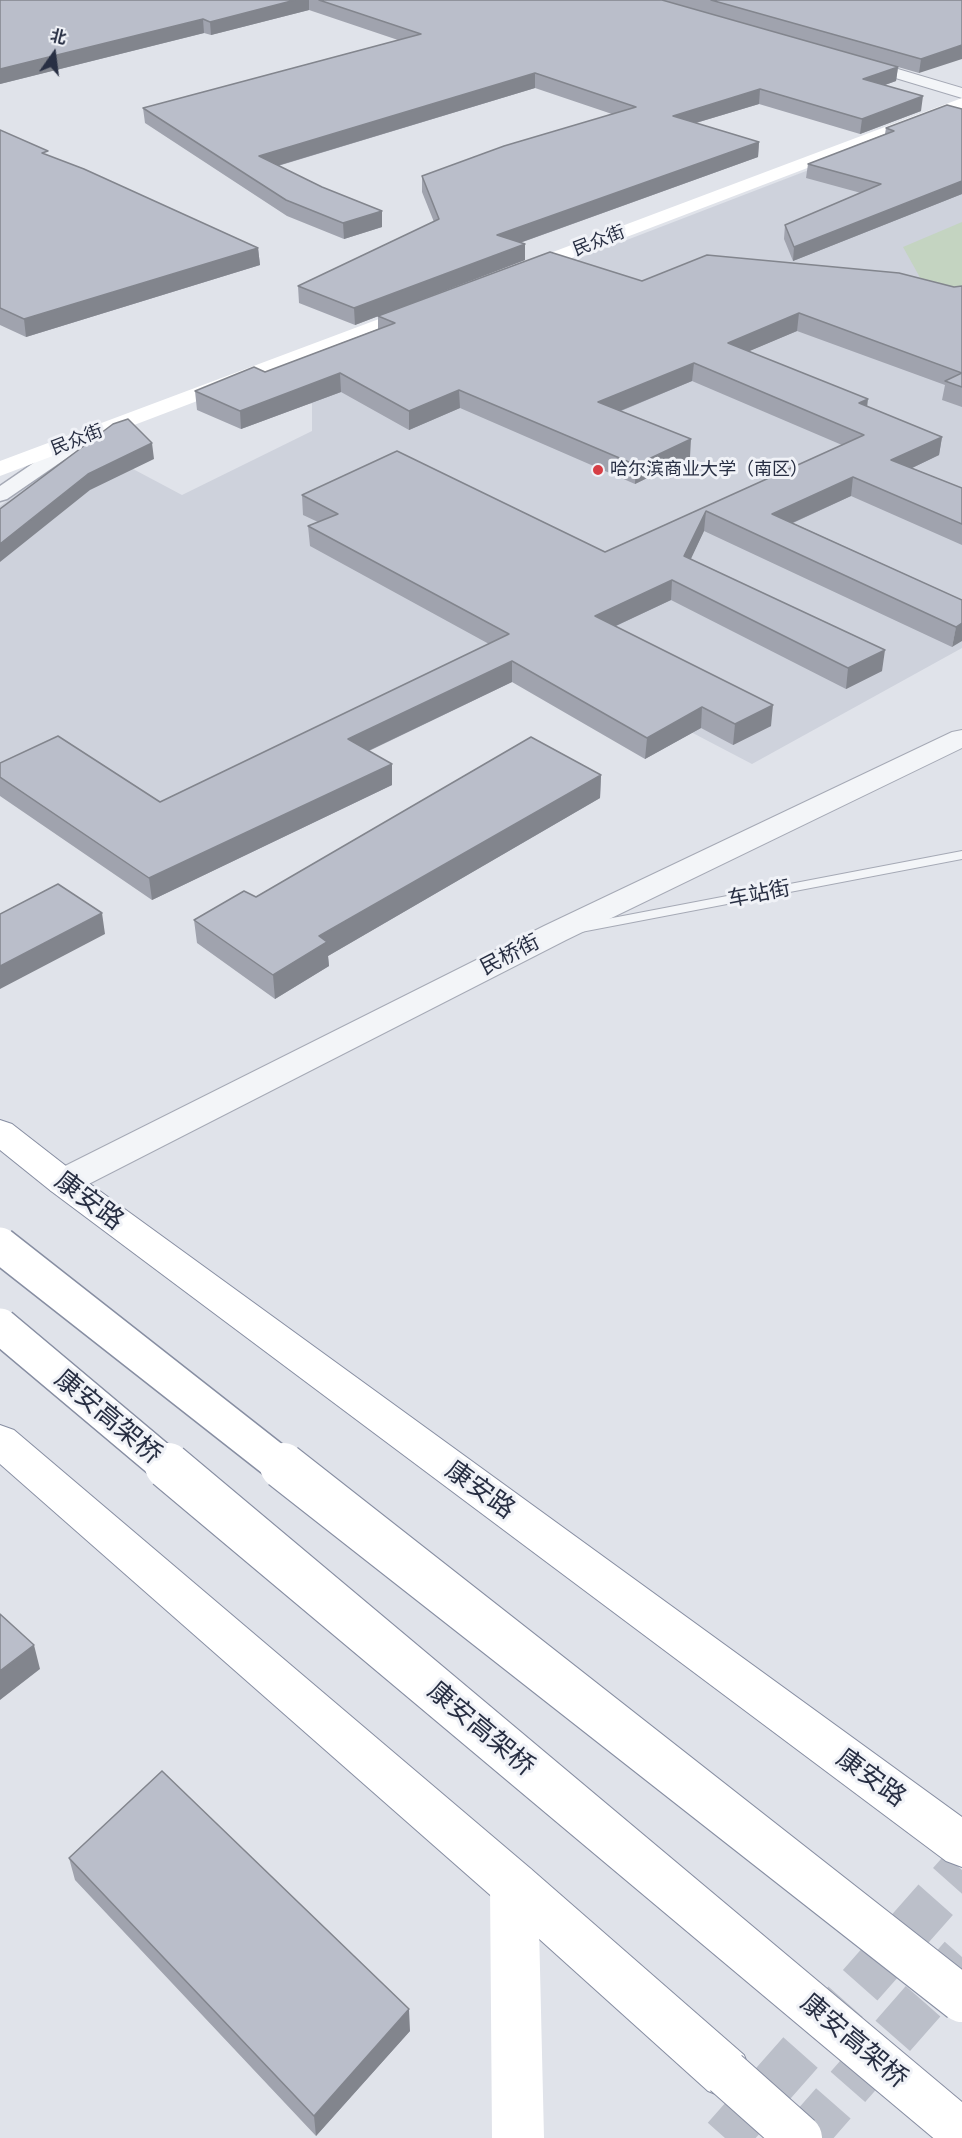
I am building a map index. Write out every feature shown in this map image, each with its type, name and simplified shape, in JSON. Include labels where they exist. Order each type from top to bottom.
[{"type":"main road","name":"民众街","points":[[506,277],[962,103]]},
{"type":"main road","name":"民众街","points":[[0,469],[439,302]]},
{"type":"main road","name":"康安路","points":[[0,1132],[63,1182],[962,1845]]},
{"type":"main road","points":[[0,1245],[962,2000]]},
{"type":"main road","name":"康安高架桥","points":[[0,1326],[962,2132]]},
{"type":"main road","points":[[0,1440],[514,1885],[799,2138]]},
{"type":"main road","points":[[514,1885],[518,2138]]},
{"type":"street","points":[[838,57],[962,93]]},
{"type":"street","points":[[0,495],[83,438]]},
{"type":"street","name":"民桥街","points":[[63,1182],[555,933],[962,738]]},
{"type":"lane","name":"车站街","points":[[555,933],[962,855]]},
{"type":"shaded area","name":"哈尔滨商业大学（南区）","points":[[962,111],[962,648],[752,764],[517,641],[170,811],[0,781],[0,506],[86,444],[182,495],[312,431],[312,404],[263,380]]},
{"type":"green space","points":[[962,222],[962,296],[923,283],[903,247]]},
{"type":"building","points":[[0,0],[295,0],[210,22],[203,19],[0,69]]},
{"type":"building","points":[[319,0],[662,0],[898,67],[863,79],[923,96],[862,119],[760,89],[673,116],[759,142],[497,235],[525,244],[354,308],[298,286],[439,219],[422,176],[504,146],[636,107],[535,73],[259,156],[322,187],[382,211],[343,223],[286,200],[143,108],[421,34]]},
{"type":"building","points":[[711,0],[962,0],[962,45],[921,59]]},
{"type":"building","points":[[947,105],[962,109],[962,181],[794,247],[785,225],[881,184],[808,164],[894,131],[886,128]]},
{"type":"building","points":[[0,130],[48,151],[42,153],[84,169],[258,248],[24,319],[0,308]]},
{"type":"building","points":[[550,252],[642,281],[707,255],[899,273],[954,287],[962,286],[962,373],[799,313],[728,343],[868,399],[859,403],[942,437],[891,460],[962,488],[962,524],[853,477],[772,514],[962,600],[962,623],[956,627],[706,511],[684,556],[885,650],[848,668],[672,580],[595,616],[773,705],[735,724],[702,707],[647,738],[512,661],[348,739],[392,764],[149,878],[0,777],[0,763],[58,736],[160,802],[509,634],[308,526],[338,514],[302,495],[397,451],[605,552],[864,435],[694,363],[598,402],[691,439],[636,465],[459,390],[409,411],[340,373],[240,411],[195,391],[254,367],[265,372],[395,323],[378,316]]},
{"type":"building","points":[[962,373],[962,387],[945,381]]},
{"type":"building","points":[[128,419],[152,443],[88,474],[0,544],[0,509],[113,424]]},
{"type":"building","points":[[531,737],[601,775],[319,936],[327,942],[273,975],[194,920],[244,891],[256,897]]},
{"type":"building","points":[[58,884],[102,913],[0,966],[0,914]]},
{"type":"building","points":[[0,1614],[34,1645],[0,1671]]},
{"type":"building","points":[[162,1771],[409,2009],[314,2116],[69,1858]]},
{"type":"tunnel","points":[[725,2138],[962,1870]]},
{"type":"tunnel","points":[[803,2138],[962,1957]]},
{"type":"place","name":"哈尔滨商业大学（南区）","points":[[598,470]]}]
